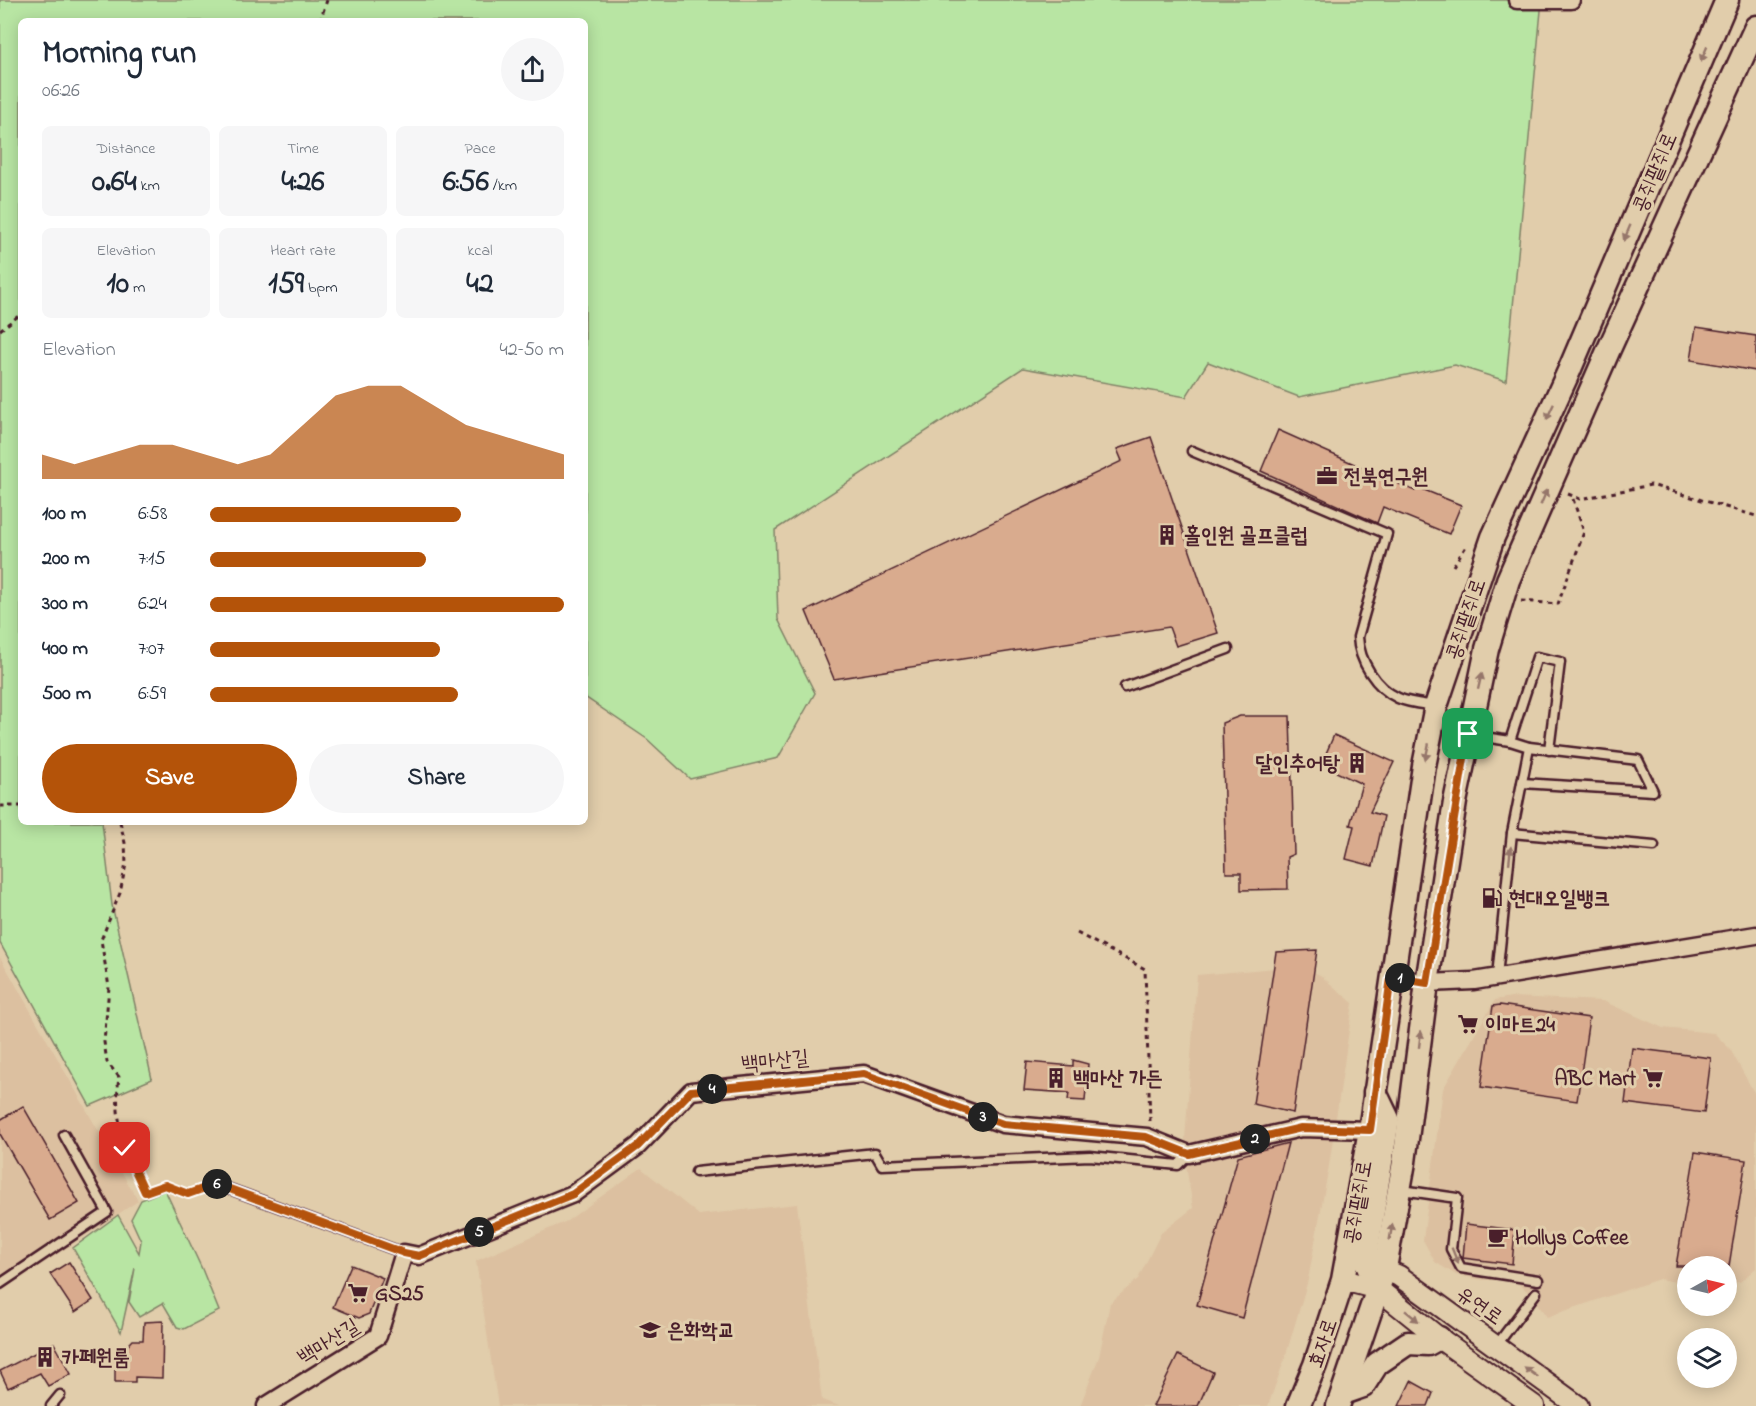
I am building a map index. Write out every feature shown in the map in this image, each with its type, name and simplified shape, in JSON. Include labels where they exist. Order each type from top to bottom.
[{"type":"main road","name":"콩쥐팥쥐로","points":[[1369,1268],[1370,1130],[1391,977],[1424,766],[1436,706],[1493,537],[1569,371],[1727,0]]},
{"type":"main road","name":"콩쥐팥쥐로","points":[[1343,1280],[1369,1268],[1399,1190],[1427,983],[1468,734],[1487,649],[1508,580],[1609,350],[1756,27]]},
{"type":"main road","points":[[1369,1268],[1388,1119],[1375,1092]]},
{"type":"main road","name":"효자로","points":[[1341,1400],[1369,1268]]},
{"type":"main road","name":"효자로","points":[[1298,1406],[1315,1365],[1343,1280]]},
{"type":"main road","points":[[1341,1400],[1363,1386],[1377,1364],[1408,1343],[1428,1344],[1438,1338]]},
{"type":"street","points":[[1517,0],[1571,0]]},
{"type":"street","points":[[1391,977],[1427,983],[1474,981],[1756,935]]},
{"type":"street","name":"백마산길","points":[[267,1406],[378,1336],[404,1253],[419,1256],[573,1194],[638,1146],[691,1091],[864,1074],[1003,1124],[1150,1138],[1189,1154]]},
{"type":"street","points":[[1189,1154],[1301,1128],[1370,1130]]},
{"type":"street","name":"유연로","points":[[1343,1280],[1369,1268]]},
{"type":"street","name":"유연로","points":[[1369,1268],[1438,1338],[1534,1406]]},
{"type":"street","name":"유연로","points":[[1369,1268],[1496,1346],[1578,1406]]},
{"type":"lane","points":[[1192,451],[1387,534],[1360,627],[1359,652],[1379,686],[1399,699],[1436,706]]},
{"type":"lane","points":[[1125,687],[1228,649]]},
{"type":"lane","points":[[1510,741],[1537,657],[1560,662],[1549,750]]},
{"type":"lane","points":[[1468,734],[1510,741],[1529,747],[1638,760],[1653,791],[1522,783]]},
{"type":"lane","points":[[1497,976],[1512,833],[1529,747]]},
{"type":"lane","points":[[1512,833],[1654,846]]},
{"type":"lane","points":[[0,1284],[107,1212],[64,1135]]},
{"type":"lane","points":[[696,1172],[875,1153],[882,1165],[1090,1156],[1178,1165],[1189,1154]]},
{"type":"lane","points":[[216,1184],[404,1253]]},
{"type":"lane","points":[[1399,1190],[1457,1198],[1451,1250],[1461,1268],[1538,1280]]},
{"type":"lane","points":[[1496,1346],[1536,1293]]},
{"type":"lane","points":[[51,1406],[60,1395]]},
{"type":"path","points":[[321,18],[327,0]]},
{"type":"path","points":[[0,330],[18,317]]},
{"type":"path","points":[[1549,486],[1580,498],[1652,485],[1756,516]]},
{"type":"path","points":[[1502,600],[1558,604],[1584,532],[1572,495]]},
{"type":"path","points":[[0,806],[18,806]]},
{"type":"path","points":[[121,825],[125,843],[126,864],[120,892],[101,940],[109,987],[104,1042],[107,1062],[119,1077],[116,1101],[125,1148],[145,1192],[165,1185],[188,1194],[216,1184]]},
{"type":"path","points":[[1077,933],[1145,969],[1150,1138]]},
{"type":"shaded area","points":[[0,957],[138,1201],[0,1292]]},
{"type":"shaded area","points":[[1300,966],[1320,975],[1353,1003],[1329,1166],[1308,1280],[1268,1406],[1080,1406],[1099,1357],[1110,1303],[1138,1279],[1161,1233],[1193,1208],[1184,1153],[1197,975]]},
{"type":"shaded area","points":[[1511,997],[1603,1001],[1663,1028],[1714,1033],[1730,1049],[1756,1096],[1756,1268],[1737,1282],[1737,1256],[1677,1256],[1677,1282],[1659,1279],[1547,1317],[1530,1294],[1515,1280],[1483,1280],[1456,1275],[1435,1262],[1423,1240],[1443,1089],[1495,1000]]},
{"type":"shaded area","name":"은화학교","points":[[641,1168],[699,1215],[797,1204],[822,1400],[839,1406],[498,1406],[476,1261],[567,1221]]},
{"type":"green space","points":[[0,0],[1542,0],[1506,381],[1455,365],[1299,397],[1208,362],[1186,397],[1023,368],[775,530],[778,619],[815,693],[778,758],[690,779],[647,739],[588,699],[588,18],[18,18],[18,825],[102,825],[112,905],[152,1079],[90,1106],[0,943]]},
{"type":"green space","points":[[165,1190],[219,1311],[184,1329],[177,1327],[163,1303],[139,1317],[129,1302],[135,1268],[121,1332],[73,1248],[118,1215],[139,1253],[141,1241],[131,1219],[141,1200]]},
{"type":"building","points":[[1696,327],[1756,336],[1756,371],[1691,360]]},
{"type":"building","name":"전북연구원","points":[[1278,430],[1415,491],[1417,487],[1461,505],[1449,534],[1383,507],[1377,523],[1261,471]]},
{"type":"building","points":[[1151,437],[1218,633],[1176,646],[1169,627],[834,679],[806,611],[1122,461],[1117,449]]},
{"type":"building","points":[[1240,716],[1290,716],[1294,854],[1287,857],[1288,889],[1241,890],[1241,873],[1226,873],[1222,723]]},
{"type":"building","points":[[1334,735],[1394,762],[1370,812],[1384,816],[1373,866],[1346,859],[1354,826],[1350,825],[1362,784],[1321,765]]},
{"type":"building","points":[[1317,950],[1293,1113],[1253,1104],[1276,952]]},
{"type":"building","points":[[1500,1005],[1589,1018],[1577,1101],[1481,1087],[1493,1006]]},
{"type":"building","points":[[1632,1048],[1711,1058],[1704,1113],[1625,1103]]},
{"type":"building","name":"백마산 가든","points":[[1073,1060],[1088,1064],[1085,1101],[1068,1100],[1069,1093],[1024,1090],[1027,1062],[1073,1066]]},
{"type":"building","points":[[23,1106],[79,1203],[50,1220],[0,1134],[0,1120]]},
{"type":"building","points":[[1288,1143],[1242,1318],[1197,1305],[1238,1156]]},
{"type":"building","points":[[1695,1152],[1746,1160],[1731,1256],[1678,1256]]},
{"type":"building","points":[[1466,1224],[1515,1230],[1512,1264],[1463,1258]]},
{"type":"building","points":[[69,1262],[93,1300],[75,1312],[50,1274]]},
{"type":"building","name":"GS25","points":[[351,1265],[383,1278],[369,1314],[359,1318],[333,1307]]},
{"type":"building","points":[[163,1321],[162,1378],[135,1377],[135,1382],[115,1382],[115,1359],[133,1340],[143,1340],[144,1322]]},
{"type":"building","name":"카페원룸","points":[[54,1343],[71,1374],[48,1386],[40,1373],[8,1388],[0,1371]]},
{"type":"building","points":[[1178,1355],[1213,1372],[1198,1406],[1153,1406]]},
{"type":"building","points":[[1411,1381],[1433,1393],[1428,1406],[1399,1406]]},
{"type":"place","name":"전북연구원","points":[[1327,476]]},
{"type":"place","name":"홀인원 골프클럽","points":[[1167,535]]},
{"type":"place","name":"달인추어탕","points":[[1357,763]]},
{"type":"place","name":"현대오일뱅크","points":[[1492,898]]},
{"type":"place","name":"이마트24","points":[[1468,1024]]},
{"type":"place","name":"백마산 가든","points":[[1056,1078]]},
{"type":"place","name":"ABC Mart","points":[[1653,1078]]},
{"type":"place","name":"Hollys Coffee","points":[[1498,1237]]},
{"type":"place","name":"GS25","points":[[358,1293]]},
{"type":"place","name":"은화학교","points":[[650,1330]]},
{"type":"place","name":"카페원룸","points":[[45,1357]]},
{"type":"route","points":[[125,1148],[145,1192],[165,1185],[188,1194],[216,1184],[404,1253],[419,1256],[573,1194],[638,1146],[691,1091],[864,1074],[1003,1124],[1146,1137],[1189,1154],[1301,1128],[1370,1130],[1391,977],[1427,983],[1468,734]]}]
